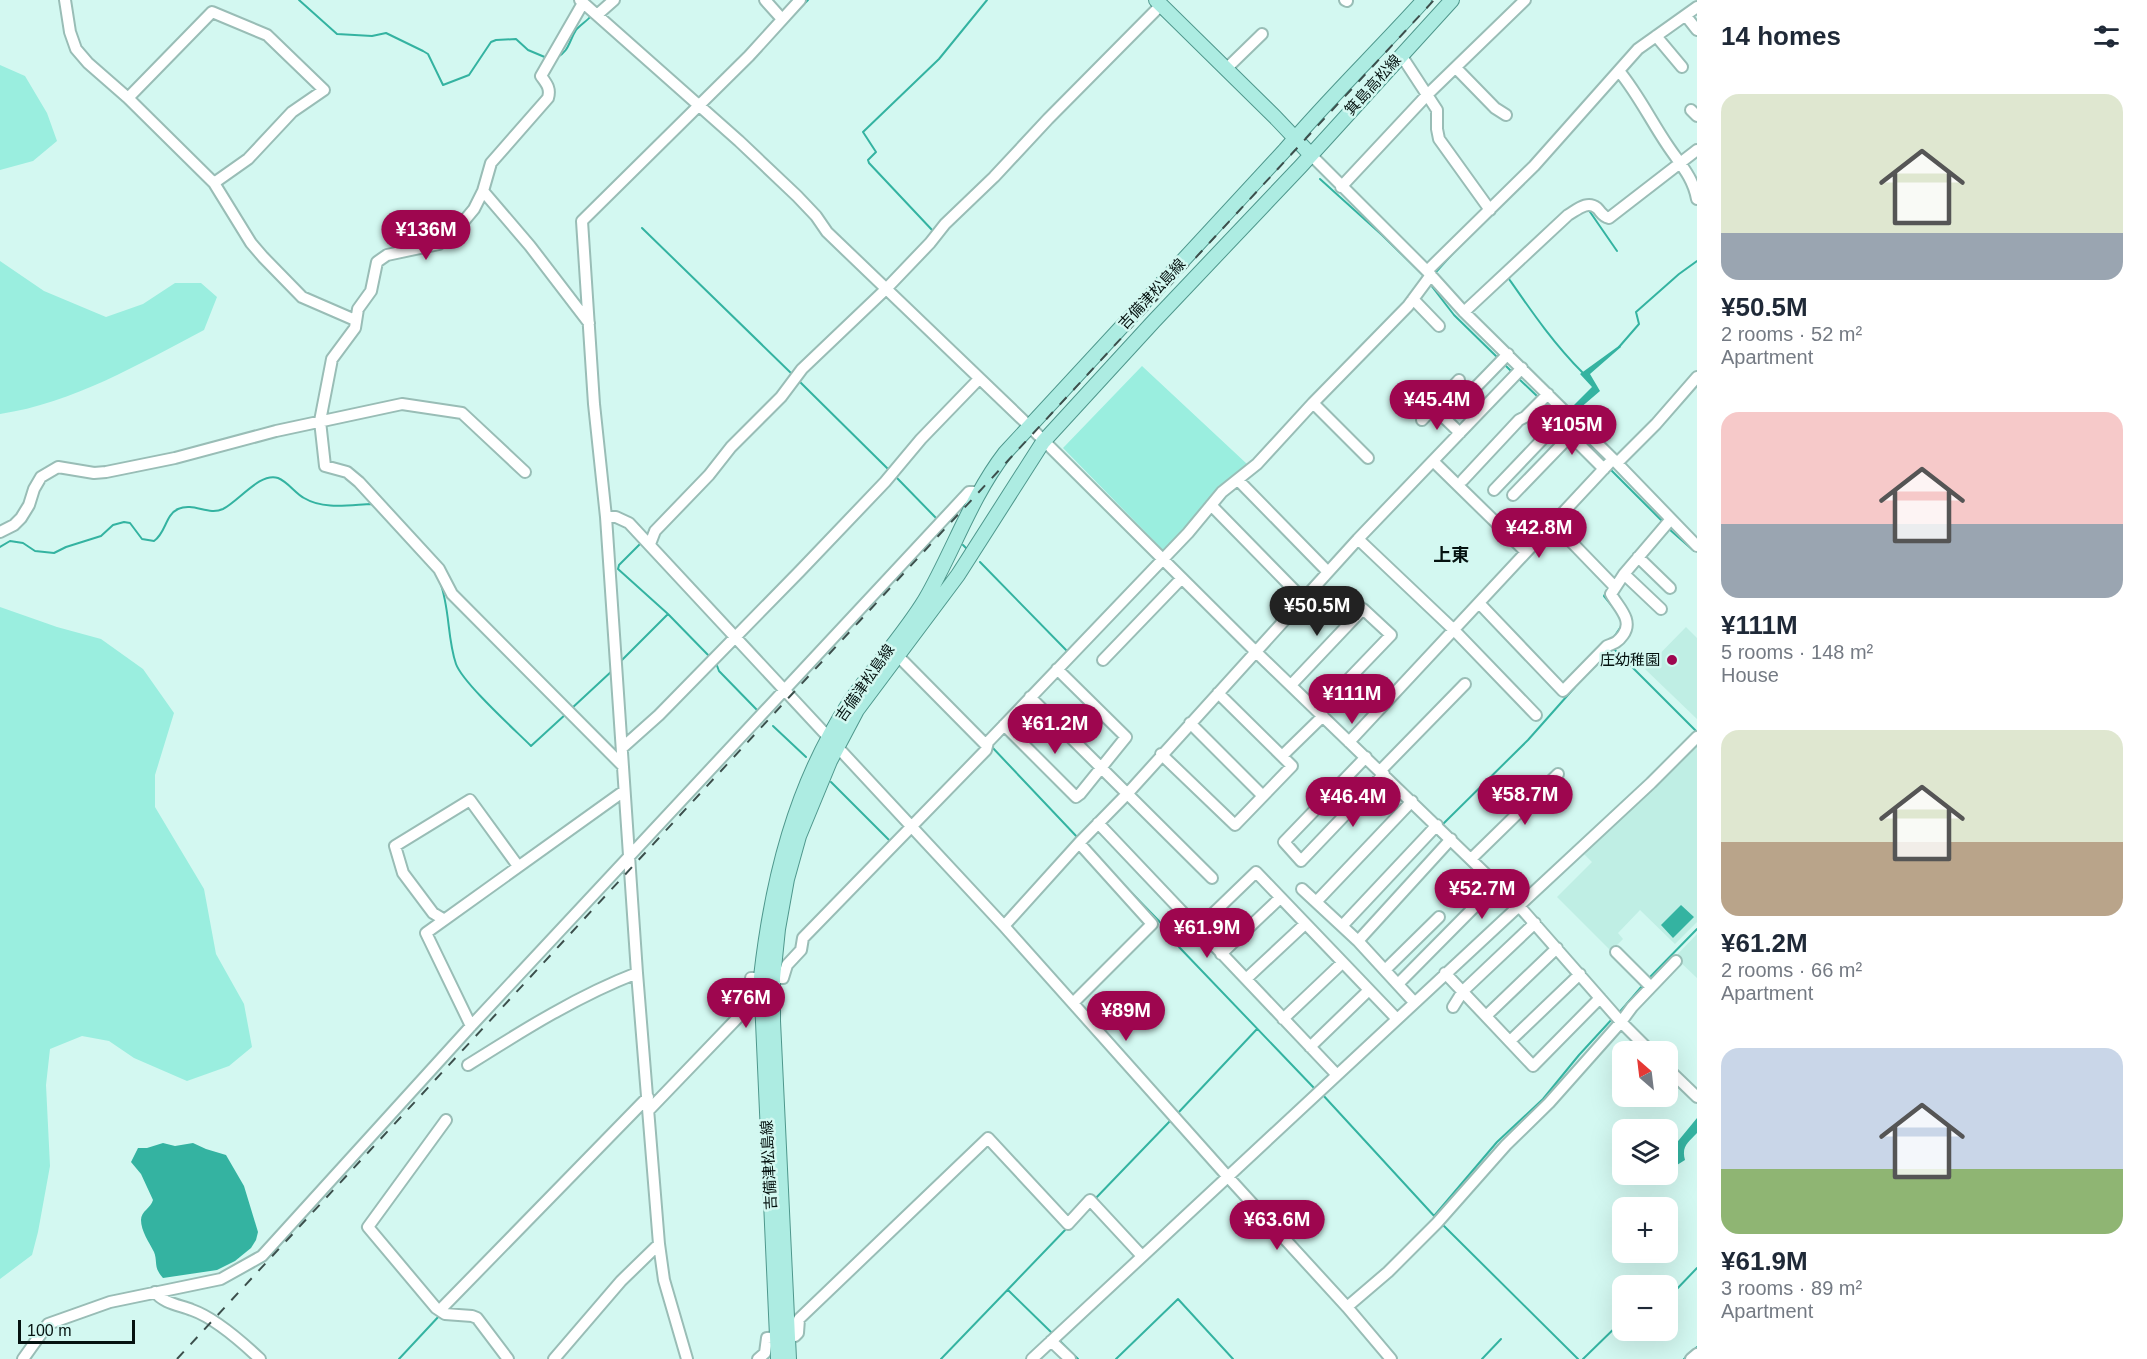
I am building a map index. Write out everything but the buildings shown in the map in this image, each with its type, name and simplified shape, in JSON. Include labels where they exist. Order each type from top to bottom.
[{"type":"main road","name":"箕島高松線","points":[[1295,138],[1424,0]]},
{"type":"main road","name":"箕島高松線","points":[[1311,154],[1452,0]]},
{"type":"main road","points":[[1158,4],[1311,154]]},
{"type":"main road","name":"吉備津松島線","points":[[789,1359],[783,1336],[773,1021],[767,978],[787,879],[799,836],[849,703],[923,603],[999,460],[1295,138]]},
{"type":"main road","name":"吉備津松島線","points":[[833,742],[958,575],[1043,442],[1161,312],[1311,154]]},
{"type":"main road","name":"吉備津松島線","points":[[778,1359],[783,1336]]},
{"type":"street","points":[[65,0],[70,32],[76,49],[214,183],[251,243],[302,297],[355,320]]},
{"type":"street","points":[[597,15],[614,0]]},
{"type":"street","points":[[765,0],[783,19]]},
{"type":"street","points":[[689,1358],[664,1280],[659,1244],[582,221],[749,56],[800,0]]},
{"type":"street","points":[[1341,187],[1428,94],[1525,0]]},
{"type":"street","points":[[442,1312],[648,1103],[749,1006],[750,979],[754,977],[783,978],[787,965],[801,950],[803,938],[914,828],[986,750],[988,742],[1164,561],[1213,506],[1222,492],[1239,482],[1415,300],[1429,273],[1534,166],[1620,72],[1638,49],[1687,18],[1697,7],[1687,0]]},
{"type":"street","points":[[623,766],[452,594],[439,569],[359,482],[347,472],[325,466],[320,421],[332,359],[355,328],[358,309],[371,291],[377,262],[382,257],[400,251],[439,244],[459,227],[474,209],[483,191],[491,163],[548,98],[550,92],[548,85],[541,76],[582,2],[699,105],[797,196],[827,232],[1029,427],[1256,652],[1437,825],[1448,843],[1471,859],[1494,887],[1516,909],[1535,923],[1640,1041]]},
{"type":"street","points":[[650,544],[655,531],[709,474],[731,447],[781,397],[802,369],[886,290],[945,224],[994,177],[1158,4]]},
{"type":"street","points":[[128,98],[212,12],[267,35],[324,90],[292,112],[248,159],[214,183]]},
{"type":"street","points":[[1687,18],[1697,30]]},
{"type":"street","points":[[1226,69],[1262,34]]},
{"type":"street","points":[[1658,37],[1682,67]]},
{"type":"street","points":[[1401,55],[1437,110],[1439,139],[1490,210]]},
{"type":"street","points":[[1456,68],[1495,108],[1506,115]]},
{"type":"street","points":[[1620,72],[1693,181],[1697,199]]},
{"type":"street","points":[[1464,312],[1568,215],[1583,206],[1590,205],[1596,208],[1602,216],[1609,218],[1697,150]]},
{"type":"street","points":[[1311,154],[1341,187],[1429,273],[1503,359],[1564,421],[1610,464],[1667,524],[1697,546]]},
{"type":"street","points":[[483,191],[524,239],[585,321],[589,323]]},
{"type":"street","points":[[1415,300],[1439,326]]},
{"type":"street","points":[[1475,388],[1503,359]]},
{"type":"street","points":[[1004,926],[1358,539],[1518,373]]},
{"type":"street","points":[[1349,741],[1553,523],[1610,464],[1656,424],[1697,377]]},
{"type":"street","points":[[622,748],[659,715],[713,660],[877,490],[921,439],[979,379]]},
{"type":"street","points":[[1422,420],[1459,380]]},
{"type":"street","points":[[1463,480],[1519,420],[1544,399]]},
{"type":"street","points":[[0,532],[14,525],[21,518],[41,477],[58,467],[94,473],[106,472],[175,458],[320,421],[402,404],[462,413],[525,472]]},
{"type":"street","points":[[1314,405],[1368,458]]},
{"type":"street","points":[[1434,408],[1460,433]]},
{"type":"street","points":[[1564,421],[1571,435],[1610,464]]},
{"type":"street","points":[[1494,490],[1564,421]]},
{"type":"street","points":[[1513,495],[1571,435]]},
{"type":"street","points":[[1433,461],[1526,552]]},
{"type":"street","points":[[1239,482],[1328,572]]},
{"type":"street","points":[[23,1359],[48,1324],[110,1302],[221,1279],[262,1256],[471,1026],[969,492],[980,492]]},
{"type":"street","points":[[1213,506],[1303,599]]},
{"type":"street","points":[[606,518],[616,517],[629,523],[736,636],[1004,926],[1347,1307],[1391,1359]]},
{"type":"street","points":[[1553,523],[1613,584]]},
{"type":"street","points":[[1479,603],[1563,691],[1626,630],[1628,625],[1623,613],[1611,594],[1613,584],[1667,524]]},
{"type":"street","points":[[1358,539],[1454,630],[1536,715]]},
{"type":"street","points":[[1638,557],[1671,588]]},
{"type":"street","points":[[1624,574],[1661,609]]},
{"type":"street","points":[[1103,660],[1181,579]]},
{"type":"street","points":[[1282,756],[1391,635],[1363,609],[1291,685]]},
{"type":"street","points":[[903,661],[987,746]]},
{"type":"street","points":[[1006,726],[1076,797],[1126,737],[1059,671]]},
{"type":"street","points":[[1366,758],[1284,842],[1301,861],[1465,684]]},
{"type":"street","points":[[1161,754],[1235,825],[1292,766],[1218,693]]},
{"type":"street","points":[[1032,699],[1212,878]]},
{"type":"street","points":[[1190,723],[1263,796]]},
{"type":"street","points":[[1032,1359],[1651,783],[1697,737]]},
{"type":"street","points":[[1471,859],[1558,774]]},
{"type":"street","points":[[471,1026],[426,933],[624,791]]},
{"type":"street","points":[[443,919],[433,913],[402,873],[395,846],[471,800],[518,866]]},
{"type":"street","points":[[1316,902],[1412,801]]},
{"type":"street","points":[[1098,823],[1337,1075]]},
{"type":"street","points":[[1342,926],[1437,825]]},
{"type":"street","points":[[1073,1003],[1152,924],[1081,841]]},
{"type":"street","points":[[1358,941],[1448,843]]},
{"type":"street","points":[[1198,928],[1256,873],[1397,1019]]},
{"type":"street","points":[[1398,984],[1494,887]]},
{"type":"street","points":[[1302,889],[1358,941],[1414,1002]]},
{"type":"street","points":[[1221,954],[1280,898]]},
{"type":"street","points":[[1385,970],[1439,917]]},
{"type":"street","points":[[1454,1006],[1462,991],[1535,923]]},
{"type":"street","points":[[1246,979],[1305,924]]},
{"type":"street","points":[[1486,1016],[1557,948]]},
{"type":"street","points":[[1616,952],[1647,983]]},
{"type":"street","points":[[1347,1307],[1388,1272],[1439,1221],[1506,1145],[1549,1103],[1617,1017],[1632,1006],[1647,983],[1676,961]]},
{"type":"street","points":[[1283,1018],[1342,963]]},
{"type":"street","points":[[468,1065],[570,1004],[638,973]]},
{"type":"street","points":[[1445,974],[1533,1066],[1600,998]]},
{"type":"street","points":[[1510,1041],[1580,974]]},
{"type":"street","points":[[1310,1047],[1369,990]]},
{"type":"street","points":[[1678,1079],[1697,1097]]},
{"type":"street","points":[[446,1120],[368,1227],[442,1312],[477,1318],[508,1359]]},
{"type":"street","points":[[758,1359],[765,1353],[767,1338],[798,1334],[799,1319],[988,1138],[1068,1224],[1090,1200],[1142,1256]]},
{"type":"street","points":[[554,1359],[621,1281],[659,1244]]},
{"type":"street","points":[[156,1292],[160,1299],[196,1311],[215,1323],[260,1359]]},
{"type":"street","points":[[1054,1338],[1070,1359]]},
{"type":"street","points":[[1691,1359],[1697,1354]]},
{"type":"shaded area","points":[[0,65],[25,76],[47,113],[57,141],[33,161],[0,170]]},
{"type":"shaded area","points":[[0,261],[44,291],[106,317],[143,304],[175,283],[201,283],[217,297],[204,330],[130,369],[79,392],[27,409],[0,414]]},
{"type":"shaded area","points":[[1620,345],[1621,347],[1590,374],[1600,391],[1579,409],[1572,411],[1570,409],[1592,387],[1580,374]]},
{"type":"shaded area","points":[[1142,366],[1247,464],[1167,554],[1063,448]]},
{"type":"shaded area","points":[[0,607],[57,627],[101,639],[143,669],[174,713],[155,775],[155,807],[204,889],[216,954],[244,1004],[252,1047],[229,1066],[187,1081],[134,1058],[109,1041],[82,1036],[50,1049],[46,1085],[50,1166],[38,1232],[32,1255],[0,1279]]},
{"type":"shaded area","points":[[1686,627],[1697,638],[1697,719],[1645,669]]},
{"type":"shaded area","points":[[1697,741],[1697,922],[1675,944],[1640,910],[1618,933],[1623,939],[1611,951],[1557,897],[1592,862],[1581,851]]},
{"type":"shaded area","points":[[1681,905],[1694,917],[1673,938],[1661,925]]},
{"type":"shaded area","points":[[1697,934],[1697,978],[1675,957]]},
{"type":"shaded area","points":[[1697,1118],[1697,1133],[1685,1148],[1685,1160],[1678,1164],[1678,1141]]},
{"type":"shaded area","points":[[163,1143],[175,1146],[193,1143],[226,1155],[244,1186],[258,1232],[251,1248],[235,1261],[217,1270],[163,1278],[160,1274],[154,1252],[141,1224],[143,1214],[153,1200],[141,1174],[131,1162],[138,1148]]},
{"type":"waterway","points":[[299,0],[337,34],[372,36],[386,33],[423,51],[428,54],[443,85],[469,75],[491,42],[496,40],[516,39],[528,50],[547,58]]},
{"type":"waterway","points":[[801,7],[808,0]]},
{"type":"waterway","points":[[933,231],[869,163],[868,160],[876,152],[863,132],[939,59],[987,0]]},
{"type":"waterway","points":[[556,58],[566,49],[576,30],[591,16]]},
{"type":"waterway","points":[[1320,179],[1425,277]]},
{"type":"waterway","points":[[1588,209],[1617,251]]},
{"type":"waterway","points":[[642,228],[793,375]]},
{"type":"waterway","points":[[1436,272],[1465,240]]},
{"type":"waterway","points":[[1619,347],[1639,324],[1636,312],[1697,261]]},
{"type":"waterway","points":[[1510,276],[1509,279],[1544,328],[1583,373]]},
{"type":"waterway","points":[[1430,284],[1454,315],[1499,359]]},
{"type":"waterway","points":[[1503,363],[1512,372]]},
{"type":"waterway","points":[[1518,378],[1538,397]]},
{"type":"waterway","points":[[799,381],[890,471]]},
{"type":"waterway","points":[[1544,403],[1559,418]]},
{"type":"waterway","points":[[1610,469],[1663,522]]},
{"type":"waterway","points":[[0,547],[10,541],[23,543],[35,551],[54,553],[101,536],[113,525],[124,522],[130,523],[142,539],[154,541],[158,538],[170,515],[178,509],[184,507],[212,511],[223,509],[257,483],[271,477],[282,480],[312,502],[337,506],[372,504],[390,523]]},
{"type":"waterway","points":[[896,477],[937,519]]},
{"type":"waterway","points":[[1669,529],[1694,551]]},
{"type":"waterway","points":[[640,544],[619,565],[618,569],[668,614]]},
{"type":"waterway","points":[[963,545],[968,550]]},
{"type":"waterway","points":[[980,562],[1068,652]]},
{"type":"waterway","points":[[440,582],[456,664],[468,682],[490,706],[531,746],[567,713]]},
{"type":"waterway","points":[[1609,587],[1604,596],[1613,607]]},
{"type":"waterway","points":[[621,661],[668,614],[710,657]]},
{"type":"waterway","points":[[1614,637],[1622,625]]},
{"type":"waterway","points":[[1613,648],[1697,732]]},
{"type":"waterway","points":[[1591,670],[1613,649]]},
{"type":"waterway","points":[[716,663],[719,671],[758,711]]},
{"type":"waterway","points":[[571,709],[613,670]]},
{"type":"waterway","points":[[1443,824],[1528,740],[1575,687]]},
{"type":"waterway","points":[[773,726],[806,757]]},
{"type":"waterway","points":[[991,746],[1078,838]]},
{"type":"waterway","points":[[831,782],[891,842]]},
{"type":"waterway","points":[[1437,833],[1444,841]]},
{"type":"waterway","points":[[1450,847],[1489,885]]},
{"type":"waterway","points":[[1122,883],[1159,921],[1179,947],[1315,1089]]},
{"type":"waterway","points":[[1495,891],[1512,908]]},
{"type":"waterway","points":[[1516,912],[1522,918]]},
{"type":"waterway","points":[[1649,978],[1697,929]]},
{"type":"waterway","points":[[1617,1015],[1643,985]]},
{"type":"waterway","points":[[1434,1216],[1497,1142],[1543,1099],[1613,1018]]},
{"type":"waterway","points":[[1178,1113],[1257,1029]]},
{"type":"waterway","points":[[1322,1094],[1436,1218]]},
{"type":"waterway","points":[[1094,1200],[1171,1120]]},
{"type":"waterway","points":[[1442,1224],[1578,1359]]},
{"type":"waterway","points":[[941,1359],[1067,1228]]},
{"type":"waterway","points":[[1678,1288],[1697,1268]]},
{"type":"waterway","points":[[1008,1290],[1053,1334]]},
{"type":"waterway","points":[[1116,1359],[1178,1299],[1233,1359]]},
{"type":"waterway","points":[[399,1359],[440,1315]]},
{"type":"waterway","points":[[1583,1359],[1612,1331]]},
{"type":"waterway","points":[[1482,1359],[1501,1339]]},
{"type":"waterway","points":[[1059,1340],[1078,1359]]},
{"type":"waterway","points":[[1684,1359],[1697,1347]]},
{"type":"railway","points":[[177,1359],[1434,0]]},
{"type":"place","name":"庄幼稚園","points":[[1672,660]]},
{"type":"district","name":"上東","points":[[1451,555]]}]
